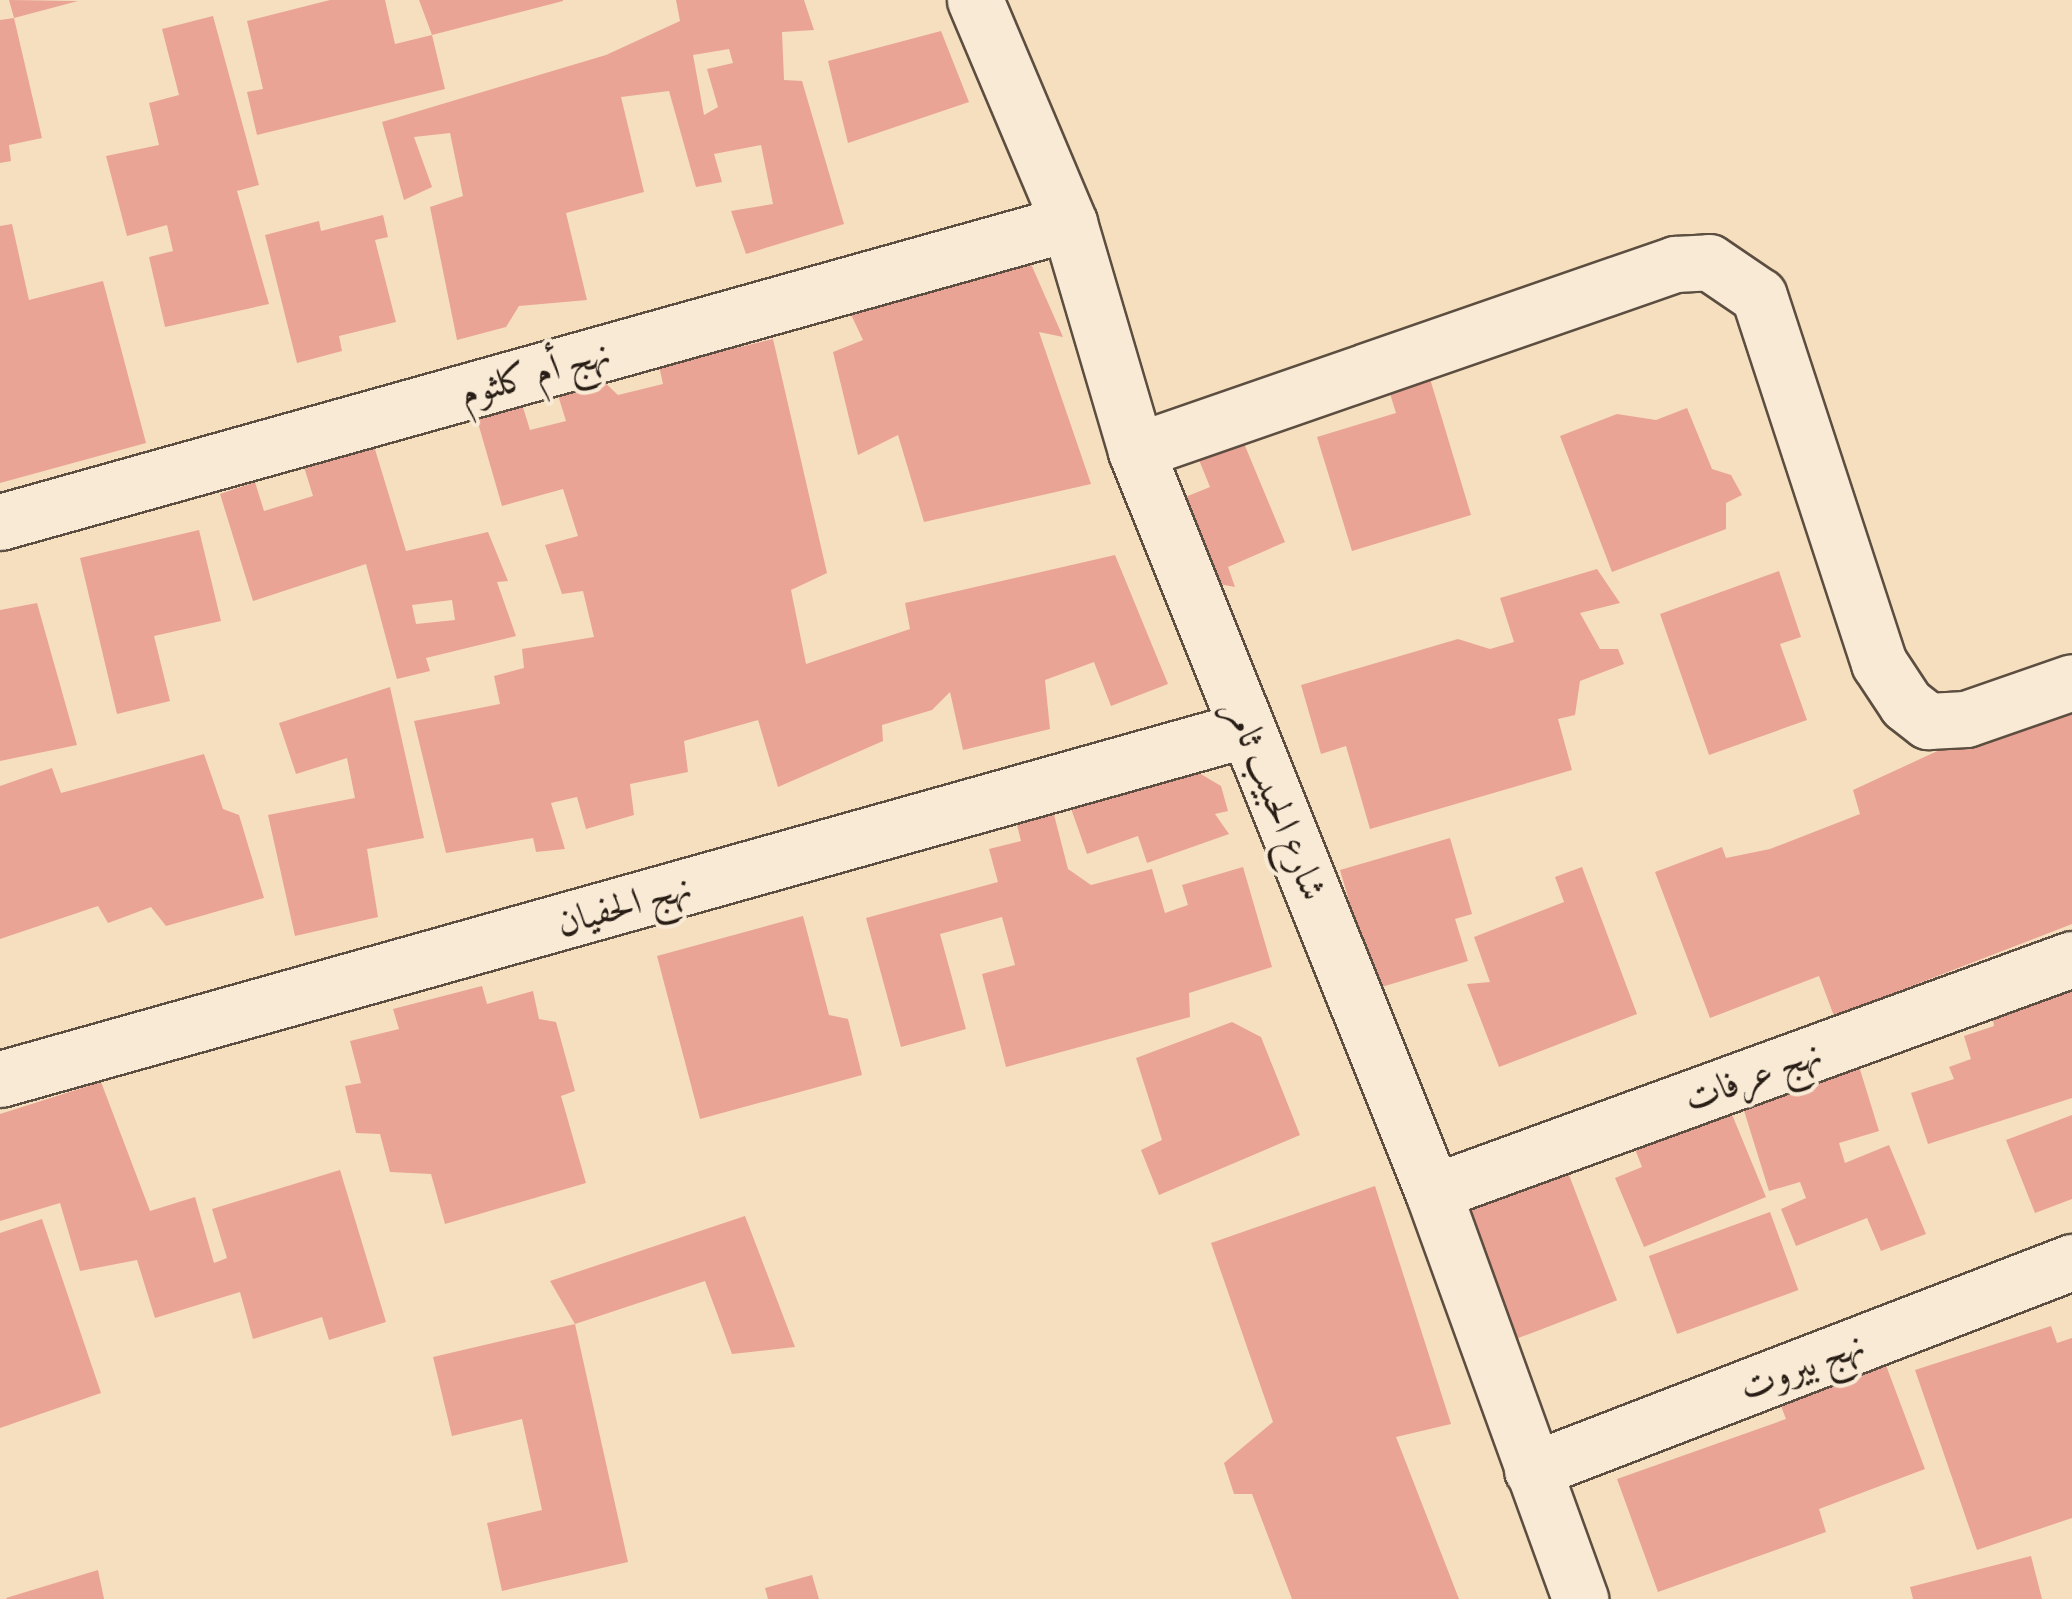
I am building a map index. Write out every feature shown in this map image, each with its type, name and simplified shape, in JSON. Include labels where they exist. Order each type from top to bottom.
[{"type":"street","name":"شارع الحبيب ثامر","points":[[976,0],[1069,223],[1136,451],[1433,1192],[1580,1599]]},
{"type":"street","name":"نهج أم كلثوم","points":[[0,522],[1069,223]]},
{"type":"street","points":[[1136,451],[1675,264],[1709,262],[1758,296],[1879,663],[1906,704],[1928,721],[1966,719],[2072,682]]},
{"type":"street","name":"نهج الحفيان","points":[[0,1079],[1247,728]]},
{"type":"street","name":"نهج عرفات","points":[[1433,1192],[2072,959]]},
{"type":"street","name":"نهج بيروت","points":[[1532,1470],[2072,1262]]},
{"type":"building","points":[[9,0],[78,1],[14,18]]},
{"type":"building","points":[[330,0],[385,0],[395,44],[432,35],[445,89],[257,135],[247,92],[263,89],[247,21]]},
{"type":"building","points":[[419,0],[563,0],[563,1],[432,35]]},
{"type":"building","points":[[676,0],[804,0],[814,30],[782,32],[784,80],[802,81],[844,224],[746,254],[731,211],[773,204],[761,145],[714,154],[722,182],[696,187],[669,91],[621,97],[644,192],[566,213],[587,300],[519,306],[506,327],[457,340],[430,207],[463,196],[450,133],[414,137],[432,187],[404,200],[382,122],[606,55],[680,21]],"holes":[[[729,49],[733,63],[707,69],[718,107],[704,115],[693,55]]]},
{"type":"building","points":[[213,16],[259,185],[237,191],[269,304],[165,327],[149,257],[173,251],[167,225],[127,236],[106,156],[159,145],[149,103],[179,95],[162,29]]},
{"type":"building","points":[[14,18],[42,138],[9,145],[11,161],[0,163],[0,20]]},
{"type":"building","points":[[941,31],[969,102],[848,143],[828,61]]},
{"type":"building","points":[[383,215],[388,237],[375,240],[396,322],[339,336],[342,351],[297,363],[265,235],[319,221],[321,231]]},
{"type":"building","points":[[12,224],[29,300],[103,281],[146,443],[0,483],[0,226]]},
{"type":"building","points":[[1031,264],[1063,337],[1039,332],[1091,484],[924,522],[898,435],[858,455],[833,352],[863,340],[846,304]]},
{"type":"building","points":[[773,339],[827,573],[791,590],[806,664],[910,629],[905,603],[1115,555],[1168,684],[1111,706],[1094,662],[1045,680],[1050,729],[963,750],[950,692],[932,710],[882,725],[883,741],[778,787],[758,720],[684,741],[688,772],[630,784],[634,815],[586,829],[577,797],[551,803],[565,849],[536,852],[533,838],[446,853],[414,721],[500,704],[494,676],[524,668],[522,649],[594,637],[583,591],[562,594],[545,545],[578,536],[563,489],[502,506],[476,416],[522,404],[530,430],[566,421],[557,392],[602,380],[618,395],[663,384],[659,366]]},
{"type":"building","points":[[1428,372],[1471,515],[1352,551],[1317,437],[1396,413],[1387,384]]},
{"type":"building","points":[[1687,408],[1712,469],[1731,475],[1742,495],[1726,503],[1726,529],[1612,572],[1560,436],[1617,414],[1656,420]]},
{"type":"building","points":[[370,433],[406,551],[488,532],[508,581],[497,582],[516,636],[426,658],[430,671],[397,679],[366,564],[253,601],[220,494],[255,482],[264,511],[313,496],[300,454]],"holes":[[[452,600],[455,620],[416,624],[412,605]]]},
{"type":"building","points":[[1243,441],[1285,542],[1228,567],[1235,587],[1214,583],[1178,500],[1210,487],[1199,460]]},
{"type":"building","points":[[199,530],[221,621],[154,636],[170,701],[117,714],[80,558]]},
{"type":"building","points":[[1597,569],[1620,603],[1580,613],[1600,649],[1618,649],[1624,664],[1580,681],[1575,715],[1558,719],[1572,770],[1370,829],[1346,746],[1321,754],[1301,685],[1458,639],[1490,649],[1514,642],[1500,598]]},
{"type":"building","points":[[1779,571],[1801,637],[1780,644],[1807,720],[1709,755],[1660,614]]},
{"type":"building","points":[[37,603],[77,745],[0,761],[0,610]]},
{"type":"building","points":[[390,687],[424,838],[367,849],[378,917],[295,936],[268,815],[355,798],[347,758],[296,774],[279,723]]},
{"type":"building","points":[[2072,696],[2072,924],[1834,1016],[1819,976],[1710,1018],[1655,872],[1722,847],[1726,858],[1770,849],[1860,814],[1853,790],[2024,711]]},
{"type":"building","points":[[204,754],[223,809],[239,815],[264,898],[166,926],[151,907],[108,923],[98,906],[0,939],[0,786],[52,768],[61,793]]},
{"type":"building","points":[[1193,755],[1199,773],[1221,786],[1228,811],[1215,814],[1229,834],[1147,863],[1138,836],[1087,854],[1068,800]]},
{"type":"building","points":[[1051,803],[1068,869],[1091,885],[1152,869],[1165,913],[1188,905],[1182,885],[1243,867],[1272,967],[1189,993],[1190,1017],[1006,1067],[982,974],[1015,965],[1002,917],[940,934],[966,1029],[901,1047],[866,918],[998,882],[989,849],[1021,841],[1014,813]]},
{"type":"building","points":[[1450,838],[1472,914],[1455,919],[1468,961],[1375,989],[1340,870]]},
{"type":"building","points":[[1582,867],[1637,1014],[1499,1067],[1467,984],[1490,982],[1474,937],[1564,902],[1555,877]]},
{"type":"building","points":[[803,916],[829,1015],[848,1019],[862,1075],[700,1119],[657,956]]},
{"type":"building","points":[[2072,964],[2072,1098],[1928,1144],[1911,1093],[1954,1079],[1949,1067],[1971,1059],[1964,1036],[1994,1026],[1988,992]]},
{"type":"building","points":[[482,986],[487,1004],[533,991],[539,1019],[556,1022],[575,1091],[561,1096],[586,1183],[445,1224],[431,1174],[390,1172],[380,1134],[356,1133],[345,1086],[361,1083],[350,1041],[399,1029],[393,1009]]},
{"type":"building","points":[[1232,1022],[1261,1037],[1300,1135],[1159,1195],[1141,1150],[1162,1140],[1136,1058]]},
{"type":"building","points":[[1858,1063],[1879,1131],[1839,1143],[1845,1163],[1889,1145],[1926,1234],[1881,1251],[1867,1218],[1796,1246],[1781,1209],[1806,1198],[1800,1182],[1769,1191],[1741,1101]]},
{"type":"building","points":[[101,1082],[150,1211],[195,1197],[214,1263],[227,1258],[212,1209],[340,1170],[386,1322],[329,1340],[322,1317],[253,1339],[240,1292],[155,1318],[137,1260],[80,1271],[60,1203],[0,1221],[0,1114]]},
{"type":"building","points":[[1724,1095],[1766,1197],[1644,1247],[1615,1178],[1642,1167],[1629,1134]]},
{"type":"building","points":[[2072,1115],[2072,1199],[2035,1213],[2006,1140]]},
{"type":"building","points":[[1564,1162],[1617,1300],[1501,1345],[1448,1206]]},
{"type":"building","points":[[1375,1186],[1451,1424],[1396,1437],[1459,1599],[1292,1599],[1252,1494],[1234,1494],[1224,1463],[1273,1422],[1211,1243]]},
{"type":"building","points":[[1770,1212],[1798,1290],[1677,1334],[1649,1256]]},
{"type":"building","points":[[745,1216],[795,1347],[732,1354],[705,1281],[575,1324],[550,1281]]},
{"type":"building","points":[[42,1219],[101,1393],[0,1428],[0,1233]]},
{"type":"building","points":[[575,1324],[628,1562],[502,1591],[487,1523],[542,1510],[522,1419],[452,1436],[433,1357]]},
{"type":"building","points":[[2051,1326],[2057,1343],[2072,1338],[2072,1518],[1977,1550],[1915,1370]]},
{"type":"building","points":[[1881,1352],[1925,1469],[1819,1509],[1826,1532],[1658,1592],[1617,1479],[1786,1419],[1776,1393]]},
{"type":"building","points":[[2031,1556],[2042,1599],[1913,1599],[1910,1587]]},
{"type":"building","points":[[98,1570],[104,1599],[6,1598]]},
{"type":"building","points":[[812,1575],[819,1599],[768,1599],[765,1588]]}]
